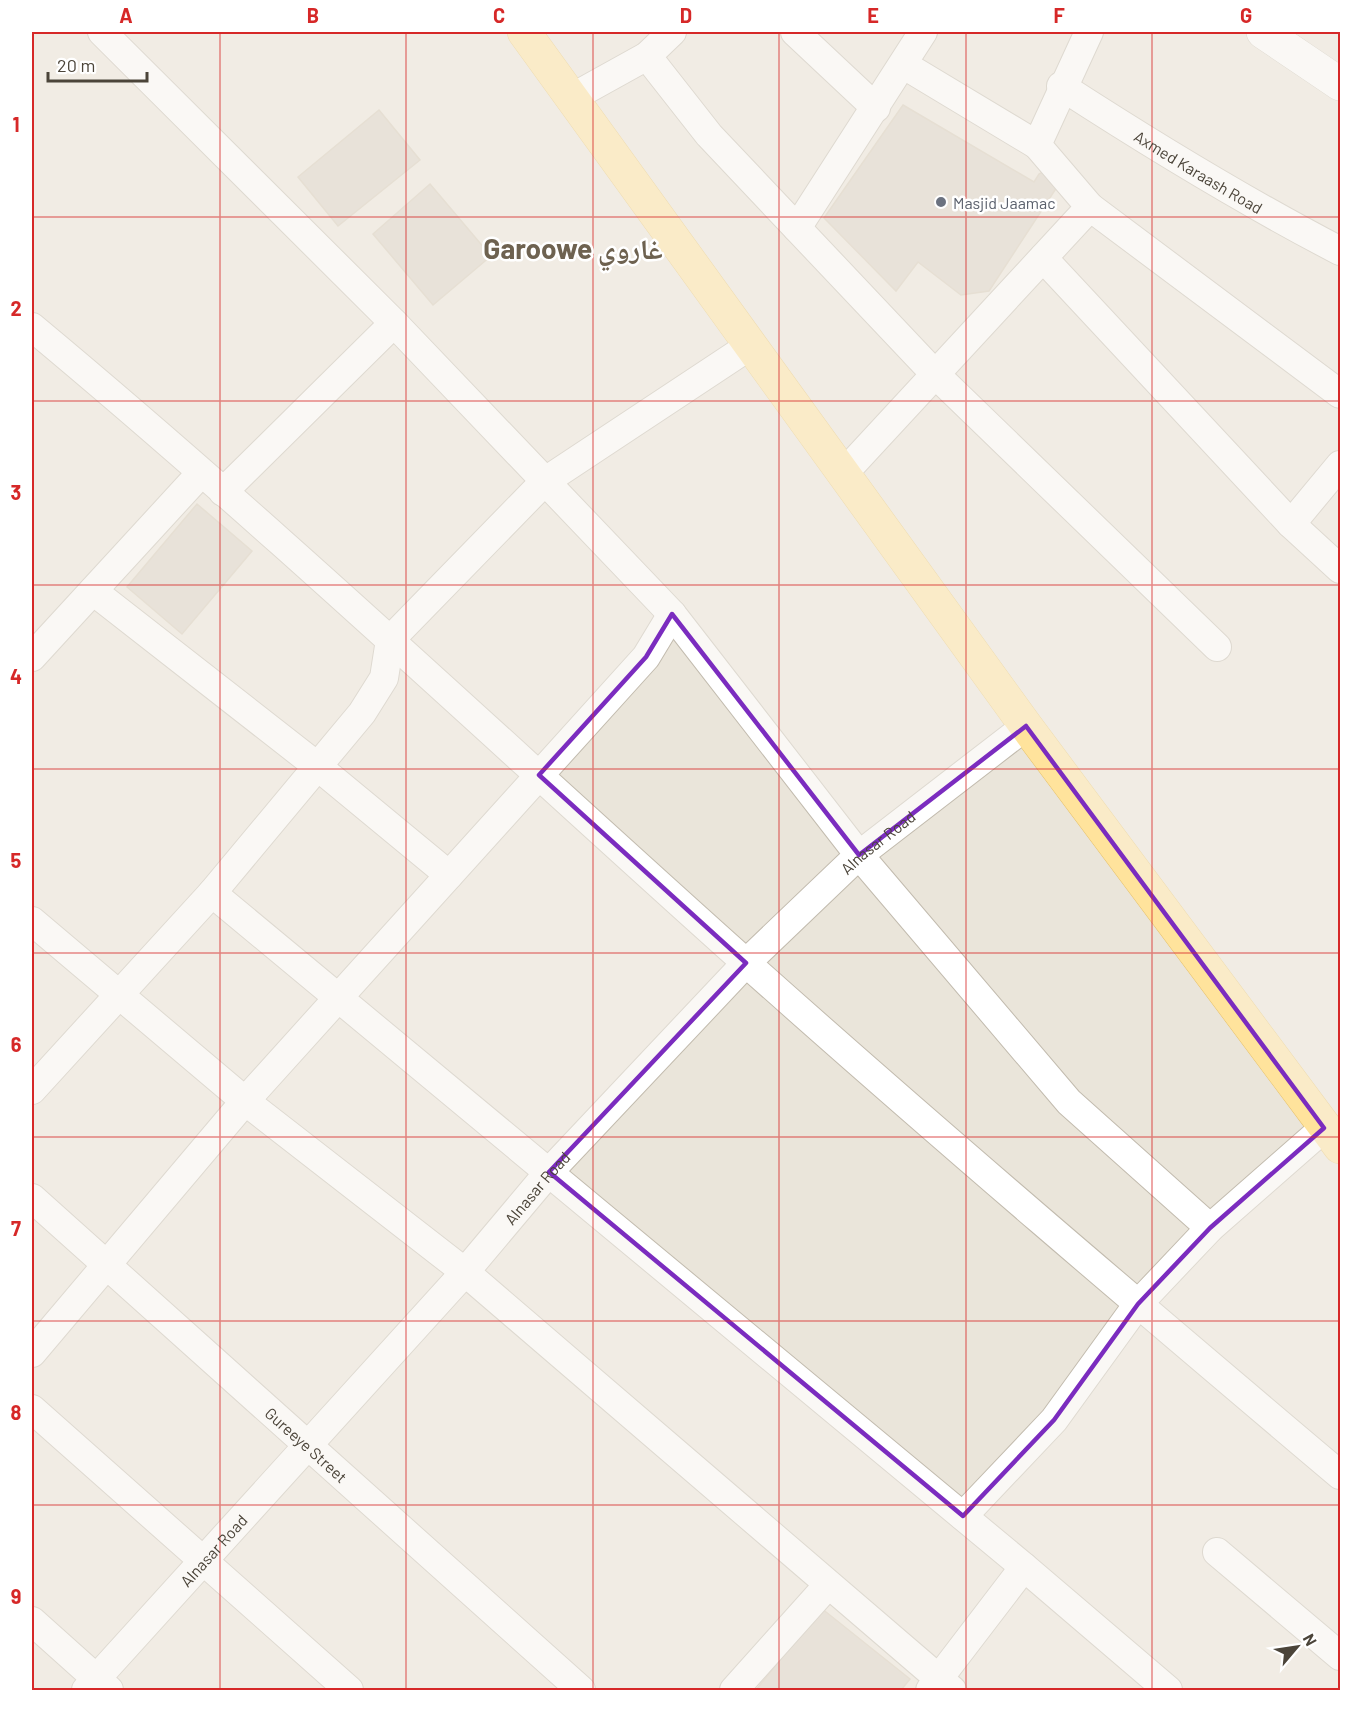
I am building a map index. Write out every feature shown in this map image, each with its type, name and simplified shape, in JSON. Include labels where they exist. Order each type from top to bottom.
[{"type":"main road","points":[[524,32],[1026,726],[1332,1138]]},
{"type":"street","points":[[102,32],[394,323],[672,614],[859,855],[1069,1102],[1210,1228]]},
{"type":"street","points":[[573,98],[647,56],[672,32]]},
{"type":"street","points":[[795,32],[876,108]]},
{"type":"street","points":[[798,228],[923,32]]},
{"type":"street","points":[[1037,145],[1062,86],[1089,32]]},
{"type":"street","points":[[1263,32],[1341,84]]},
{"type":"street","points":[[647,56],[709,135],[935,374],[1217,647]]},
{"type":"street","points":[[904,65],[1037,145],[1090,207],[1341,394]]},
{"type":"street","name":"Axmed Karaash Road","points":[[1062,86],[1162,152],[1241,198],[1341,250]]},
{"type":"street","points":[[843,474],[1090,207]]},
{"type":"street","points":[[1043,258],[1291,524],[1341,569]]},
{"type":"street","points":[[223,492],[394,323]]},
{"type":"street","points":[[32,327],[390,640],[746,963],[1138,1304],[1341,1475]]},
{"type":"street","points":[[32,1090],[212,893],[362,712],[384,678],[390,640],[544,482],[751,345]]},
{"type":"street","points":[[1291,524],[1341,465]]},
{"type":"street","points":[[32,657],[201,473]]},
{"type":"street","points":[[93,591],[317,766],[449,875]]},
{"type":"street","points":[[32,1353],[245,1101],[646,657],[672,614]]},
{"type":"street","name":"Alnasar Road","points":[[97,1687],[306,1444],[465,1272],[549,1172],[746,963],[859,855],[1026,726]]},
{"type":"street","points":[[212,893],[963,1516],[1168,1690]]},
{"type":"street","points":[[32,921],[245,1101],[465,1272],[828,1585],[940,1686],[1024,1567]]},
{"type":"street","points":[[963,1516],[1054,1420],[1138,1304],[1210,1228],[1332,1138]]},
{"type":"street","name":"Gureeye Street","points":[[32,1198],[581,1690]]},
{"type":"street","points":[[32,1409],[349,1690]]},
{"type":"street","points":[[1217,1552],[1341,1656]]},
{"type":"street","points":[[734,1690],[828,1585]]},
{"type":"street","points":[[32,1621],[97,1687]]},
{"type":"highlighted area","points":[[672,614],[859,855],[1026,726],[1324,1128],[1210,1228],[1138,1304],[1054,1420],[963,1516],[549,1172],[746,963],[539,775],[646,657]]},
{"type":"shaded area","points":[[32,32],[1340,32],[1340,1690],[32,1690]]},
{"type":"building","name":"Masjid Jaamac","points":[[903,105],[1034,182],[1039,174],[1045,171],[1057,187],[989,291],[961,295],[918,262],[896,291],[824,218]]},
{"type":"building","points":[[379,110],[420,160],[338,226],[298,177]]},
{"type":"building","points":[[430,184],[491,256],[433,305],[373,234]]},
{"type":"building","points":[[197,504],[252,551],[182,634],[127,587]]},
{"type":"building","points":[[821,1608],[910,1679],[901,1690],[756,1690]]},
{"type":"place","name":"Masjid Jaamac","points":[[941,202]]},
{"type":"district","name":"Garoowe غاروي","points":[[573,248]]}]
